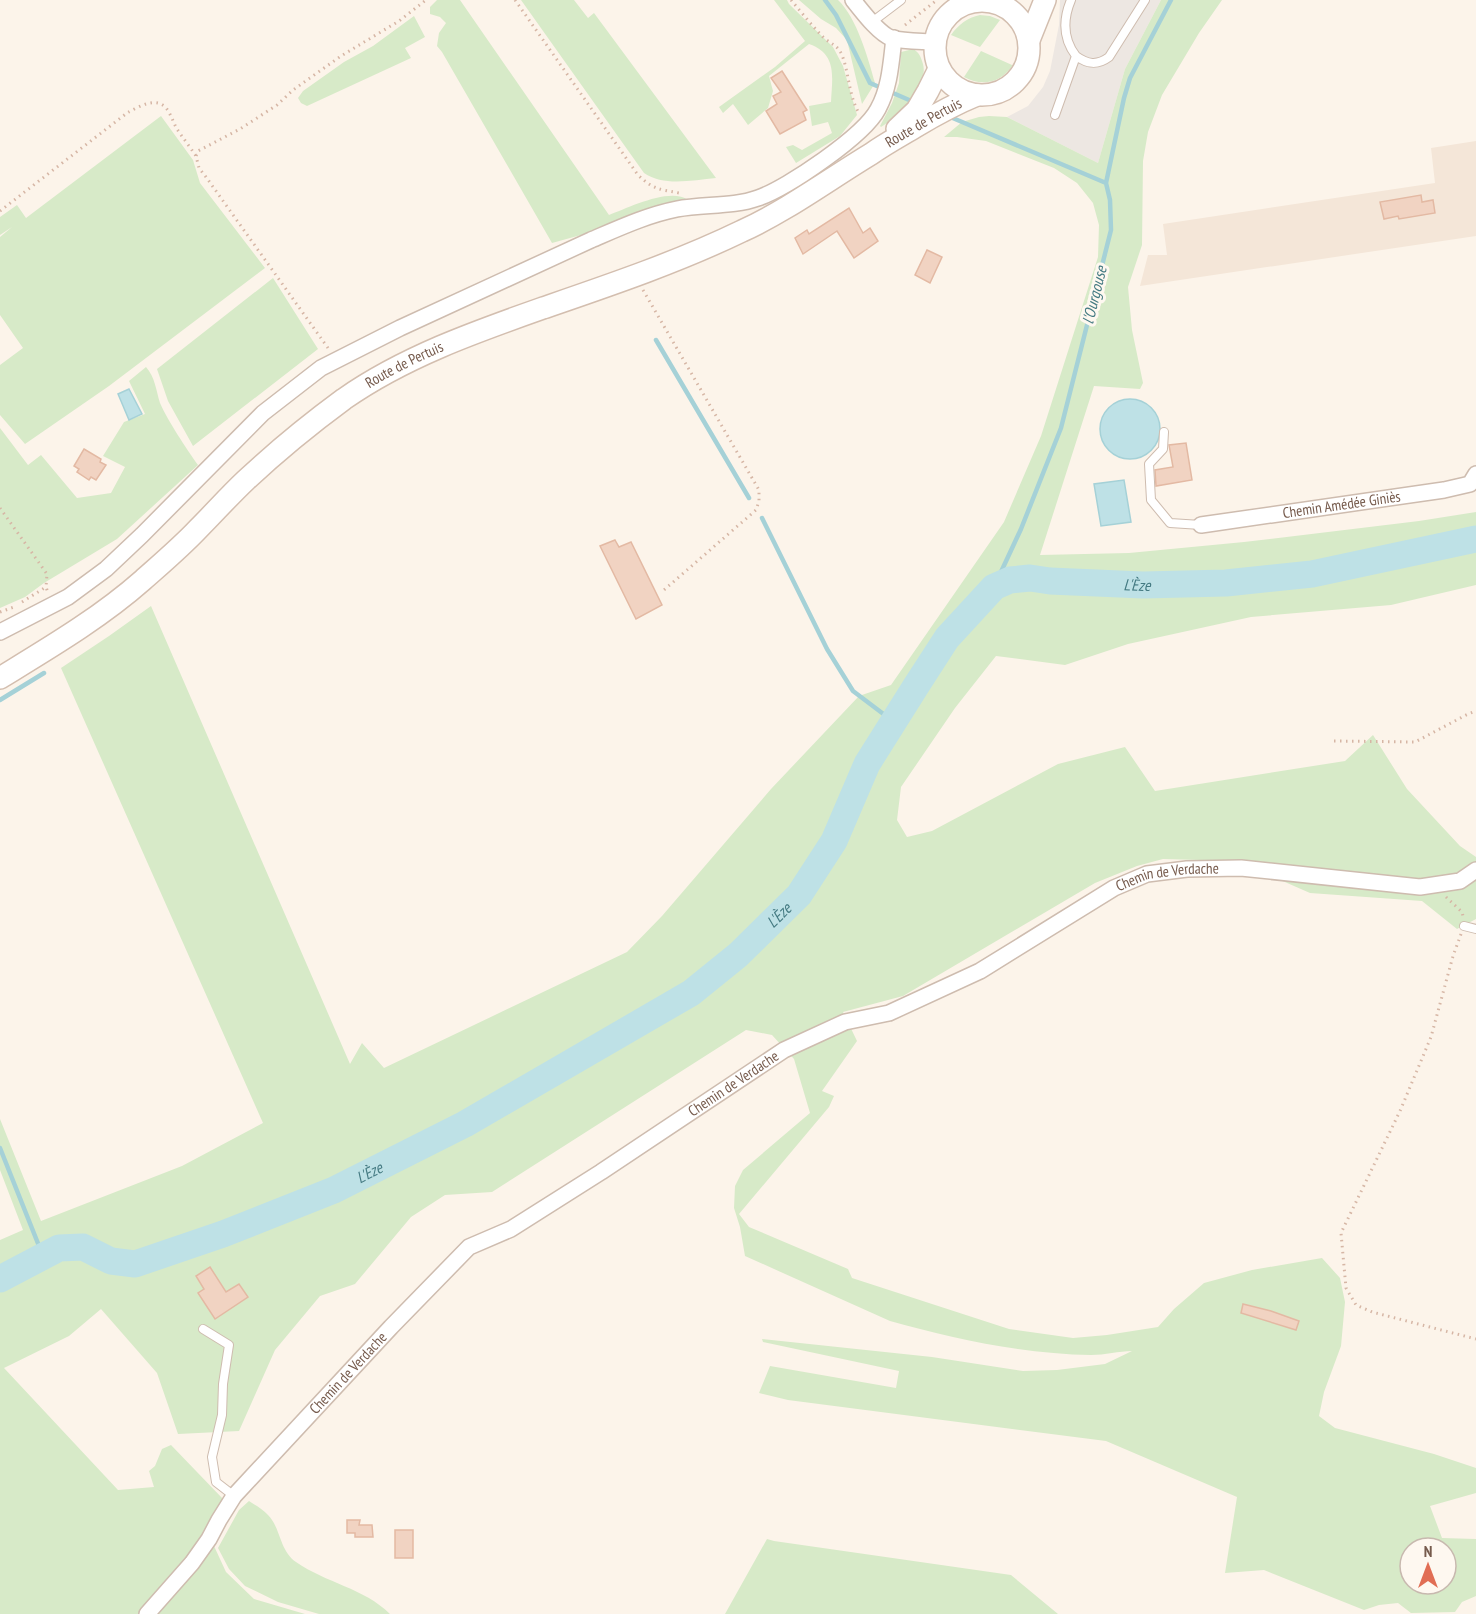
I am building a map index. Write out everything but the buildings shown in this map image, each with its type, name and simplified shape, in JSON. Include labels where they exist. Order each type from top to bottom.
[{"type":"main road","points":[[1029,40],[1046,0]]},
{"type":"main road","points":[[972,1],[999,2],[1008,8],[1018,17],[1029,40],[1029,55],[1025,69],[1005,90],[991,95],[976,95],[961,91],[948,82],[939,69],[935,56],[935,42],[943,21],[951,12],[972,1]]},
{"type":"main road","name":"Route de Pertuis","points":[[871,154],[917,110],[939,69]]},
{"type":"main road","name":"Route de Pertuis","points":[[0,678],[96,617],[140,582],[196,532],[254,473],[317,419],[347,397],[395,369],[483,329],[635,276],[720,242],[808,195],[871,154],[959,102],[976,95]]},
{"type":"street","points":[[854,0],[884,34],[900,39],[935,42]]},
{"type":"street","points":[[0,632],[53,606],[105,569],[274,403],[304,380],[336,360],[432,313],[618,229],[670,211],[744,202],[772,192],[835,151],[866,125],[878,109],[900,39]]},
{"type":"street","name":"Chemin Amédée Giniès","points":[[1201,525],[1444,490],[1470,484],[1476,474]]},
{"type":"street","name":"Chemin de Verdache","points":[[147,1614],[192,1563],[234,1496],[391,1327],[469,1247],[511,1229],[784,1050],[845,1022],[889,1013],[980,971],[1114,888],[1147,874],[1187,869],[1241,868],[1420,887],[1460,881],[1476,870]]},
{"type":"lane","points":[[872,22],[901,0]]},
{"type":"lane","points":[[1071,0],[1065,27],[1068,44],[1076,56],[1088,63],[1096,64],[1109,57],[1145,0]]},
{"type":"lane","points":[[1055,115],[1076,56]]},
{"type":"lane","points":[[1164,432],[1163,449],[1149,464],[1151,500],[1170,523],[1201,525]]},
{"type":"lane","points":[[1464,926],[1476,929]]},
{"type":"lane","points":[[203,1329],[229,1345],[222,1415],[212,1458],[216,1482],[234,1496]]},
{"type":"path","points":[[196,156],[198,151],[240,129],[277,105],[303,83],[399,21],[426,0]]},
{"type":"path","points":[[515,0],[638,175],[650,186],[683,194]]},
{"type":"path","points":[[791,0],[825,39],[838,48],[855,106],[866,125]]},
{"type":"path","points":[[900,39],[904,26],[937,0]]},
{"type":"path","points":[[0,211],[128,113],[149,103],[164,105],[196,156],[199,168],[336,360]]},
{"type":"path","points":[[635,276],[759,490],[756,510],[664,590]]},
{"type":"path","points":[[0,508],[47,574],[46,587],[53,606]]},
{"type":"path","points":[[0,612],[18,605],[46,587]]},
{"type":"path","points":[[1334,741],[1415,742],[1476,711]]},
{"type":"path","points":[[1435,884],[1462,912],[1464,926],[1453,956],[1431,1037],[1400,1111],[1341,1233],[1346,1288],[1356,1305],[1372,1312],[1476,1339]]},
{"type":"shaded area","points":[[1060,0],[1161,0],[1125,69],[1098,163],[1007,117],[1028,106],[1043,87],[1050,71],[1059,25]]},
{"type":"shaded area","points":[[1476,141],[1476,236],[1140,286],[1148,255],[1167,255],[1163,224],[1435,183],[1431,148]]},
{"type":"green space","points":[[437,0],[460,0],[609,215],[660,197],[671,196],[688,200],[647,209],[581,235],[552,243],[437,46],[439,33],[446,23],[440,17],[430,14],[430,7]]},
{"type":"green space","points":[[521,0],[574,0],[588,18],[594,13],[716,178],[670,181],[660,180],[644,173]]},
{"type":"green space","points":[[774,0],[787,0],[833,47],[843,66],[857,115],[840,136],[796,163],[786,147],[793,145],[802,150],[832,133],[828,122],[812,126],[809,106],[831,102],[831,68],[829,60],[818,48],[809,44],[769,76],[773,91],[768,108],[748,125],[733,104],[723,113],[719,107],[775,67],[805,41]]},
{"type":"green space","points":[[799,0],[838,0],[851,17],[861,39],[875,83],[862,104],[847,40],[836,28],[821,19]]},
{"type":"green space","points":[[1161,0],[1222,0],[1199,33],[1162,95],[1148,132],[1143,161],[1142,245],[1128,287],[1132,330],[1143,383],[1140,389],[1094,386],[1040,555],[1129,553],[1244,542],[1476,512],[1476,585],[1391,605],[1251,617],[1128,644],[1065,665],[996,656],[955,708],[901,787],[897,820],[907,837],[932,831],[1058,764],[1125,747],[1155,791],[1345,761],[1373,735],[1407,789],[1460,846],[1476,857],[1476,919],[1457,929],[1422,901],[1310,893],[1237,861],[1163,859],[1137,866],[1095,883],[903,996],[843,1012],[857,1041],[822,1091],[834,1096],[829,1107],[739,1214],[749,1227],[848,1269],[852,1278],[1009,1329],[1073,1338],[1158,1327],[1174,1309],[1204,1283],[1252,1270],[1322,1258],[1340,1278],[1345,1302],[1341,1346],[1324,1392],[1319,1416],[1335,1428],[1434,1454],[1476,1468],[1476,1493],[1430,1506],[1441,1536],[1398,1536],[1398,1596],[1458,1596],[1458,1538],[1476,1539],[1476,1596],[1462,1602],[1455,1612],[1411,1613],[1398,1603],[1379,1605],[1364,1610],[1264,1570],[1225,1573],[1237,1497],[1106,1441],[788,1400],[759,1393],[770,1366],[896,1388],[899,1371],[763,1342],[762,1339],[932,1357],[1023,1371],[1057,1370],[1105,1364],[1132,1351],[1091,1355],[1040,1352],[939,1334],[890,1321],[745,1256],[734,1208],[735,1186],[743,1170],[810,1113],[794,1059],[772,1035],[746,1030],[492,1192],[445,1195],[411,1217],[355,1284],[320,1296],[275,1350],[239,1431],[178,1434],[157,1373],[101,1309],[69,1336],[4,1368],[118,1490],[154,1487],[149,1471],[155,1466],[162,1449],[171,1445],[223,1499],[201,1539],[162,1594],[140,1614],[0,1614],[0,1240],[23,1230],[0,1170],[0,1119],[41,1221],[182,1166],[263,1123],[61,668],[151,606],[350,1064],[362,1043],[384,1068],[627,952],[662,916],[771,789],[859,696],[891,685],[1004,522],[1041,436],[1098,257],[1099,225],[1093,203],[1077,183],[1054,168],[986,141],[944,137],[962,122],[979,117],[1007,117],[1098,163],[1125,69]]},
{"type":"green space","points":[[980,15],[1000,20],[980,47],[951,35],[964,22]]},
{"type":"green space","points":[[414,16],[425,37],[405,48],[411,58],[307,106],[301,103],[298,98],[303,91],[344,62],[373,46]]},
{"type":"green space","points":[[913,49],[923,64],[922,82],[904,108],[881,127],[899,83],[901,52]]},
{"type":"green space","points":[[981,51],[1013,65],[1003,76],[991,82],[978,82],[964,77]]},
{"type":"green space","points":[[161,116],[193,160],[200,183],[265,268],[109,386],[25,444],[0,415],[0,365],[23,348],[0,315],[0,237],[12,227],[0,235],[0,217],[17,205],[26,218]]},
{"type":"green space","points":[[273,278],[318,349],[193,446],[168,401],[157,369]]},
{"type":"green space","points":[[146,367],[153,379],[163,410],[198,465],[117,539],[25,597],[0,608],[0,428],[28,465],[41,455],[77,498],[111,493],[125,467],[103,456],[124,422],[145,414],[129,381]]},
{"type":"green space","points":[[249,1501],[264,1511],[272,1520],[286,1551],[296,1562],[369,1598],[390,1614],[319,1614],[278,1602],[245,1586],[229,1569],[218,1548],[239,1510]]},
{"type":"green space","points":[[767,1539],[1011,1575],[1058,1614],[725,1614]]},
{"type":"green space","points":[[214,1546],[226,1572],[254,1599],[305,1614],[153,1614]]},
{"type":"water","points":[[129,389],[142,414],[129,420],[118,394]]},
{"type":"water","points":[[1130,399],[1147,404],[1155,412],[1160,429],[1155,446],[1147,454],[1130,459],[1113,454],[1105,446],[1100,429],[1105,412],[1113,404]]},
{"type":"water","points":[[1124,480],[1131,522],[1101,526],[1094,484]]},
{"type":"waterway","points":[[825,0],[836,15],[870,83],[916,103]]},
{"type":"waterway","name":"l'Ourgouse","points":[[994,587],[1021,529],[1061,428],[1111,230],[1110,200],[1106,183],[1124,98],[1130,78],[1171,0]]},
{"type":"waterway","points":[[948,116],[1106,183]]},
{"type":"waterway","points":[[656,340],[749,498]]},
{"type":"waterway","points":[[762,518],[827,649],[853,691],[894,722]]},
{"type":"waterway","name":"L'Èze","points":[[0,1279],[59,1248],[83,1247],[111,1261],[135,1264],[223,1234],[334,1190],[465,1124],[691,993],[738,955],[799,895],[834,841],[867,764],[916,686],[947,638],[994,587],[1010,580],[1030,578],[1143,585],[1226,583],[1312,574],[1476,539]]},
{"type":"waterway","points":[[0,700],[44,673]]},
{"type":"waterway","points":[[0,1148],[43,1256]]}]
